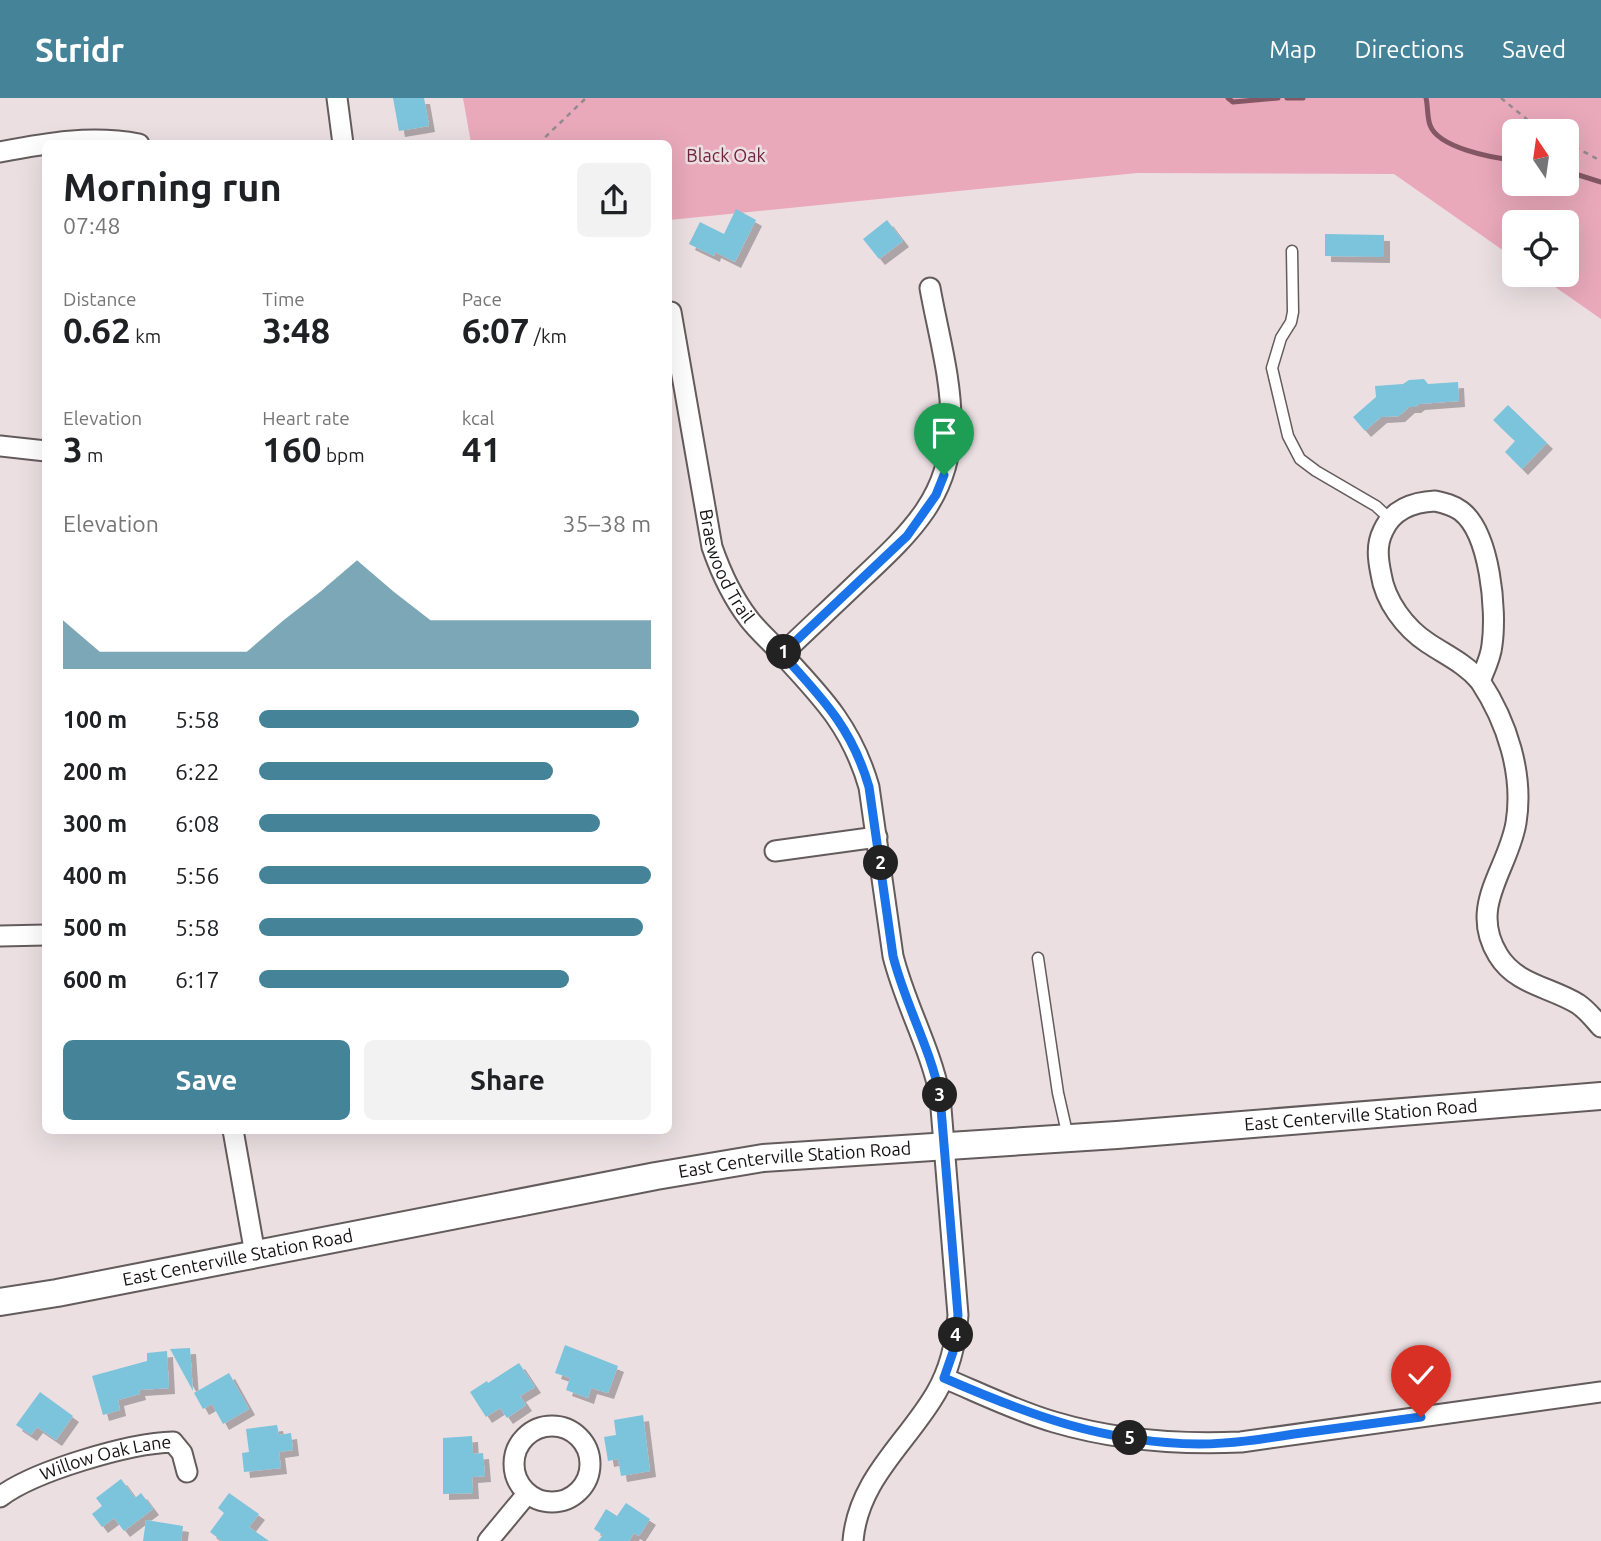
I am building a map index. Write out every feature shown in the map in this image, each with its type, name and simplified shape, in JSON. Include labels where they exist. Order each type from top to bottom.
[{"type":"street","points":[[337,98],[342,140]]},
{"type":"street","points":[[70,140],[93,140]]},
{"type":"street","points":[[0,152],[42,144]]},
{"type":"street","points":[[782,654],[907,536],[936,495],[949,453],[951,405],[930,288]]},
{"type":"street","name":"Braewood Trail","points":[[672,318],[712,547],[722,576],[750,620],[834,712],[847,731],[863,766],[869,787],[897,974],[935,1070],[940,1096],[958,1315],[953,1352],[935,1395],[870,1484],[860,1505],[853,1541]]},
{"type":"street","points":[[0,446],[42,451]]},
{"type":"street","points":[[1480,681],[1493,644],[1493,611],[1485,556],[1469,519],[1450,504],[1436,501],[1409,506],[1390,519],[1378,546],[1382,581],[1388,598],[1415,634],[1458,661],[1480,681],[1507,737],[1518,778],[1516,825],[1489,897],[1489,939],[1509,969],[1532,984],[1579,1005],[1601,1027]]},
{"type":"street","points":[[775,851],[877,837]]},
{"type":"street","points":[[0,936],[42,935]]},
{"type":"street","name":"East Centerville Station Road","points":[[0,1302],[656,1175],[763,1158],[1601,1096]]},
{"type":"street","points":[[234,1134],[255,1254]]},
{"type":"street","points":[[944,1378],[1055,1422],[1119,1437],[1199,1444],[1241,1442],[1601,1392]]},
{"type":"street","points":[[550,1425],[561,1426],[582,1439],[591,1462],[590,1475],[575,1496],[551,1503],[527,1494],[520,1485],[513,1463],[515,1452],[529,1433],[550,1425]]},
{"type":"street","name":"Willow Oak Lane","points":[[3,1487],[151,1443],[173,1442],[182,1453],[187,1472]]},
{"type":"street","points":[[488,1541],[527,1494]]},
{"type":"lane","points":[[1292,251],[1293,312],[1291,322],[1281,338],[1272,368],[1288,436],[1300,459],[1376,506],[1390,519]]},
{"type":"lane","points":[[1038,958],[1058,1093],[1068,1137]]},
{"type":"path","points":[[542,140],[586,98]]},
{"type":"path","points":[[1501,98],[1527,119]]},
{"type":"path","points":[[1579,149],[1601,161]]},
{"type":"green space","name":"Black Oak","points":[[463,98],[1601,98],[1601,319],[1555,287],[1579,287],[1579,210],[1502,210],[1502,250],[1394,174],[1137,173],[672,220],[672,140],[470,140]]},
{"type":"building","points":[[393,98],[424,98],[429,126],[399,131]]},
{"type":"building","points":[[736,209],[756,220],[735,262],[689,244],[700,222],[724,234]]},
{"type":"building","points":[[887,220],[903,241],[879,259],[863,239]]},
{"type":"building","points":[[1325,234],[1384,235],[1384,257],[1325,256]]},
{"type":"building","points":[[1424,379],[1428,384],[1458,382],[1459,401],[1409,407],[1399,416],[1381,417],[1365,431],[1353,417],[1376,397],[1375,386]]},
{"type":"building","points":[[1508,405],[1547,443],[1522,469],[1505,452],[1515,441],[1493,420]]},
{"type":"building","points":[[565,1345],[618,1366],[608,1393],[591,1388],[588,1398],[566,1390],[570,1378],[555,1373]]},
{"type":"building","points":[[190,1348],[193,1391],[170,1349]]},
{"type":"building","points":[[167,1351],[169,1388],[139,1390],[140,1394],[118,1400],[120,1410],[103,1415],[92,1376],[147,1361],[147,1353]]},
{"type":"building","points":[[519,1363],[535,1387],[520,1396],[526,1405],[507,1418],[500,1408],[486,1417],[470,1392]]},
{"type":"building","points":[[229,1373],[249,1409],[223,1424],[212,1404],[203,1409],[194,1393]]},
{"type":"building","points":[[40,1392],[73,1416],[56,1440],[37,1427],[31,1435],[16,1425]]},
{"type":"building","points":[[643,1415],[650,1471],[621,1476],[618,1459],[608,1461],[604,1437],[616,1435],[614,1420]]},
{"type":"building","points":[[277,1425],[279,1435],[291,1433],[293,1450],[279,1452],[281,1468],[244,1472],[242,1453],[249,1452],[246,1429]]},
{"type":"building","points":[[472,1436],[473,1454],[483,1453],[485,1476],[472,1477],[473,1493],[443,1494],[443,1438]]},
{"type":"building","points":[[121,1479],[135,1498],[141,1493],[153,1509],[124,1531],[114,1518],[102,1527],[92,1514],[102,1506],[96,1498]]},
{"type":"building","points":[[229,1493],[259,1514],[249,1527],[269,1541],[222,1541],[210,1532],[224,1513],[218,1508]]},
{"type":"building","points":[[626,1503],[650,1519],[639,1536],[634,1533],[629,1541],[598,1541],[603,1535],[594,1529],[606,1509],[617,1516]]},
{"type":"building","points":[[146,1520],[183,1526],[181,1541],[143,1541]]},
{"type":"waterway","points":[[1228,98],[1233,102],[1278,98]]},
{"type":"waterway","points":[[1287,98],[1303,98]]},
{"type":"waterway","points":[[1426,98],[1428,119],[1435,133],[1455,146],[1502,158]]},
{"type":"waterway","points":[[1579,175],[1601,182]]},
{"type":"route","points":[[944,475],[936,495],[907,536],[782,654],[834,712],[847,731],[863,766],[869,787],[897,974],[935,1070],[940,1096],[958,1315],[953,1352],[944,1378],[1008,1406],[1055,1422],[1119,1437],[1147,1440],[1199,1444],[1241,1442],[1421,1417]]}]
